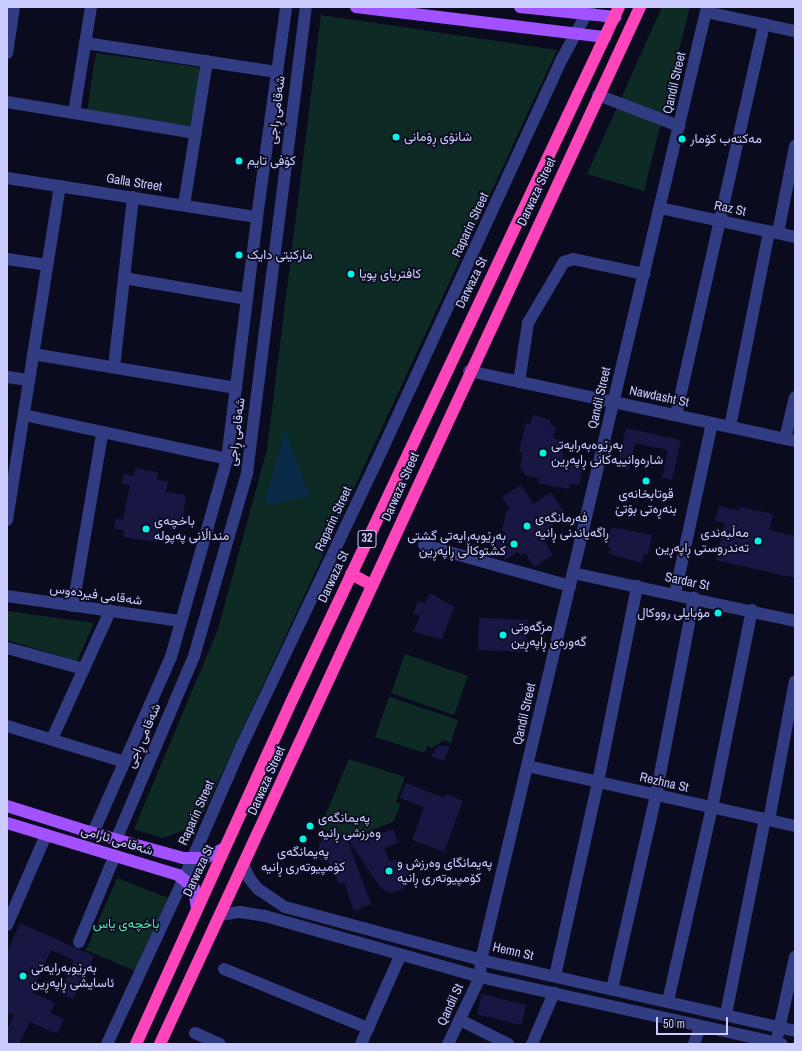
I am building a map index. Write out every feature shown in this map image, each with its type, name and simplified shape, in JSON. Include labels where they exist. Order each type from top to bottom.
[{"type":"highway","name":"Darwaza Street","points":[[160,1044],[244,866],[469,372],[640,7]]},
{"type":"highway","name":"32","points":[[605,37],[617,12]]},
{"type":"highway","name":"Darwaza St","points":[[136,1044],[351,574],[605,37]]},
{"type":"highway","points":[[351,574],[372,584]]},
{"type":"main road","points":[[356,7],[575,32],[605,37]]},
{"type":"main road","points":[[520,7],[617,12]]},
{"type":"main road","points":[[7,806],[172,856],[192,859],[204,858],[225,848]]},
{"type":"main road","name":"شەقامی ئارامی","points":[[7,823],[115,855],[184,878]]},
{"type":"main road","points":[[165,871],[172,865],[172,856]]},
{"type":"main road","points":[[184,878],[194,888],[197,909]]},
{"type":"street","points":[[7,52],[9,29],[14,7]]},
{"type":"street","points":[[74,113],[91,7]]},
{"type":"street","name":"شەقامی ڕاجی","points":[[93,833],[173,649],[227,459],[257,217],[286,7]]},
{"type":"street","name":"شەقامی ڕاجی","points":[[116,840],[194,656],[247,473],[306,7]]},
{"type":"street","name":"Raparin Street","points":[[107,1044],[184,878],[241,747],[575,32],[587,10]]},
{"type":"street","points":[[707,10],[795,31]]},
{"type":"street","name":"Qandil Street","points":[[482,960],[707,10]]},
{"type":"street","points":[[676,415],[721,221],[764,24]]},
{"type":"street","points":[[85,43],[277,72]]},
{"type":"street","points":[[184,205],[206,61]]},
{"type":"street","points":[[598,95],[679,126]]},
{"type":"street","points":[[7,102],[195,133]]},
{"type":"street","points":[[730,426],[795,146]]},
{"type":"street","name":"Galla Street","points":[[7,178],[257,217]]},
{"type":"street","points":[[7,520],[12,455],[24,415],[60,186]]},
{"type":"street","points":[[114,367],[133,197]]},
{"type":"street","name":"Raz St","points":[[660,208],[795,237]]},
{"type":"street","points":[[7,259],[47,265]]},
{"type":"street","points":[[519,382],[528,323],[564,262],[573,259],[644,274]]},
{"type":"street","points":[[124,278],[247,299]]},
{"type":"street","points":[[33,354],[236,388]]},
{"type":"street","name":"Nawdasht St","points":[[469,372],[730,426],[790,440]]},
{"type":"street","points":[[7,377],[29,380]]},
{"type":"street","points":[[790,440],[795,397]]},
{"type":"street","points":[[24,415],[102,434],[227,459]]},
{"type":"street","points":[[675,594],[712,423]]},
{"type":"street","points":[[73,606],[102,434]]},
{"type":"street","points":[[424,545],[570,586]]},
{"type":"street","name":"Sardar St","points":[[573,573],[752,610],[795,621]]},
{"type":"street","points":[[554,976],[598,782],[637,586]]},
{"type":"street","name":"شەقامی فیردەوس","points":[[7,596],[181,621]]},
{"type":"street","points":[[612,989],[656,795],[694,598]]},
{"type":"street","points":[[668,1001],[712,808],[752,610]]},
{"type":"street","points":[[52,739],[110,611]]},
{"type":"street","points":[[7,648],[84,669]]},
{"type":"street","points":[[173,649],[194,656]]},
{"type":"street","points":[[726,1014],[795,681]]},
{"type":"street","points":[[7,726],[125,762]]},
{"type":"street","name":"Rezhna St","points":[[527,766],[795,826]]},
{"type":"street","points":[[7,925],[11,907],[46,835]]},
{"type":"street","points":[[79,942],[115,855]]},
{"type":"street","name":"Hemn St","points":[[244,866],[249,878],[258,889],[285,908],[482,960],[726,1014],[795,1031]]},
{"type":"street","points":[[220,915],[240,912],[264,916],[400,956],[480,977],[778,1044],[779,1027],[795,957]]},
{"type":"street","points":[[361,1044],[400,956]]},
{"type":"street","name":"Qandil St","points":[[448,1044],[480,977],[482,960]]},
{"type":"street","points":[[224,970],[368,1028]]},
{"type":"street","points":[[532,1044],[554,993]]},
{"type":"street","points":[[460,1020],[508,1044]]},
{"type":"street","points":[[694,1044],[700,1027]]},
{"type":"street","points":[[194,1033],[220,1044]]},
{"type":"green space","points":[[662,7],[690,7],[644,191],[587,174]]},
{"type":"green space","points":[[321,15],[557,50],[198,825],[163,838],[134,829],[218,629],[267,449]]},
{"type":"green space","points":[[96,53],[198,67],[200,70],[191,126],[87,111]]},
{"type":"green space","points":[[7,611],[94,623],[77,661],[7,640]]},
{"type":"green space","points":[[405,654],[468,676],[454,715],[391,693]]},
{"type":"green space","points":[[389,697],[458,720],[451,743],[444,740],[432,748],[427,746],[425,753],[375,737]]},
{"type":"green space","points":[[349,759],[405,777],[396,802],[401,804],[393,822],[348,839],[320,828]]},
{"type":"green space","name":"باخچەی یاس","points":[[117,878],[168,898],[135,971],[86,950]]},
{"type":"water","points":[[285,430],[309,494],[307,497],[269,504],[265,500]]},
{"type":"building","points":[[533,415],[551,420],[549,424],[556,428],[553,438],[560,440],[559,444],[562,445],[563,457],[574,460],[573,464],[583,466],[579,485],[570,484],[569,489],[538,483],[539,478],[526,476],[520,466],[523,453],[519,452],[526,423],[530,424]]},
{"type":"building","points":[[626,428],[681,440],[672,480],[662,477],[668,450],[635,443],[629,470],[617,468]]},
{"type":"building","points":[[135,468],[158,472],[157,480],[168,482],[166,492],[186,495],[182,523],[172,531],[161,519],[157,542],[123,537],[124,530],[114,529],[116,518],[123,520],[130,485],[122,484],[124,474],[134,476]]},
{"type":"building","name":"فەرمانگەی ڕاگەیاندنی ڕانیە","points":[[521,485],[533,504],[551,492],[563,511],[554,517],[549,539],[545,542],[553,555],[534,567],[525,553],[521,556],[518,552],[505,560],[494,542],[506,535],[502,530],[506,512],[510,510],[502,497]]},
{"type":"building","name":"مەڵبەندی تەندروستی ڕاپەڕین","points":[[719,506],[739,511],[740,507],[773,514],[769,530],[795,536],[795,578],[716,560],[725,523],[715,521]]},
{"type":"building","points":[[611,527],[652,535],[648,555],[644,554],[642,563],[610,554],[611,548],[607,547]]},
{"type":"building","points":[[430,593],[454,607],[442,639],[413,632],[420,616],[413,613],[418,601],[425,604]]},
{"type":"building","name":"مزگەوتی گەورەی ڕاپەڕین","points":[[479,618],[527,620],[526,652],[478,650]]},
{"type":"building","points":[[438,746],[450,746],[444,761],[431,756]]},
{"type":"building","points":[[406,783],[444,798],[446,794],[463,801],[444,852],[412,840],[424,807],[400,798]]},
{"type":"building","points":[[393,829],[398,843],[384,848],[389,861],[396,860],[405,866],[410,876],[403,889],[391,893],[380,887],[349,841],[361,837],[362,841]]},
{"type":"building","points":[[325,834],[348,842],[371,904],[354,911],[344,882],[339,884],[332,865],[314,857]]},
{"type":"building","name":"بەڕێوبەرایەتی ئاسایشی ڕاپەڕین","points":[[20,923],[94,956],[73,999],[60,993],[74,960],[51,950],[32,992],[55,1003],[50,1013],[64,1019],[57,1034],[30,1022],[19,1044],[7,1044],[7,1029],[14,1015],[7,1012],[7,953]]},
{"type":"building","points":[[482,994],[526,1005],[521,1025],[477,1014]]},
{"type":"place","name":"شانۆی ڕۆمانی","points":[[396,137]]},
{"type":"place","name":"مەکتەب کۆمار","points":[[682,139]]},
{"type":"place","name":"کۆفی تایم","points":[[239,161]]},
{"type":"place","name":"مارکێتی دایک","points":[[239,255]]},
{"type":"place","name":"کافتریای پویا","points":[[351,274]]},
{"type":"place","name":"بەڕێوەبەرایەتی شارەوانییەکانی ڕاپەڕین","points":[[543,453]]},
{"type":"place","name":"قوتابخانەی بنەڕەتی بۆتێ","points":[[646,481]]},
{"type":"place","name":"فەرمانگەی ڕاگەیاندنی ڕانیە","points":[[527,526]]},
{"type":"place","name":"باخچەی منداڵانی پەپولە","points":[[146,529]]},
{"type":"place","name":"مەڵبەندی تەندروستی ڕاپەڕین","points":[[758,541]]},
{"type":"place","name":"بەڕێوبەرایەتی گشتی کشتوکاڵی ڕاپەڕین","points":[[514,544]]},
{"type":"place","name":"مۆبایلی رووکال","points":[[718,613]]},
{"type":"place","name":"مزگەوتی گەورەی ڕاپەڕین","points":[[503,635]]},
{"type":"place","name":"پەیمانگەی وەرزشی ڕانیە","points":[[310,826]]},
{"type":"place","name":"پەیمانگەی کۆمپیوتەری ڕانیە","points":[[303,839]]},
{"type":"place","name":"پەیمانگای وەرزش و کۆمپیوتەری ڕانیە","points":[[389,871]]},
{"type":"place","name":"بەڕێوبەرایەتی ئاسایشی ڕاپەڕین","points":[[23,976]]}]
